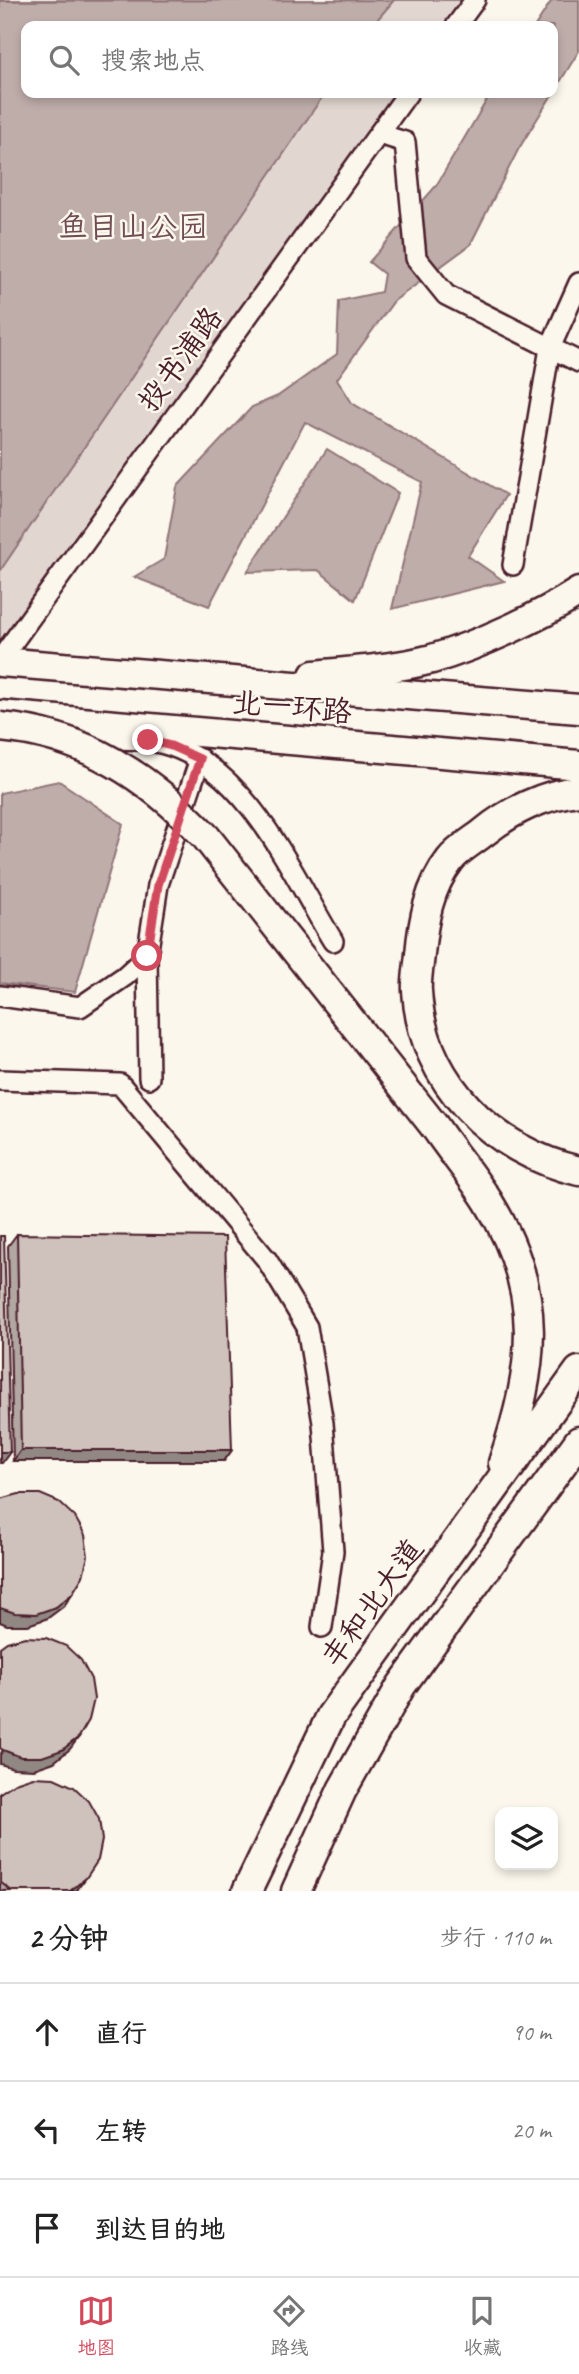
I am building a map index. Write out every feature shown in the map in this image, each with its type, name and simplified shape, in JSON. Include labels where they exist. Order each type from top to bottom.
[{"type":"highway","points":[[238,682],[381,668],[433,659],[546,613],[579,592]]},
{"type":"highway","name":"北一环路","points":[[0,661],[579,709]]},
{"type":"highway","name":"北一环路","points":[[0,715],[579,765]]},
{"type":"highway","points":[[0,727],[29,729],[72,742],[136,775],[170,799],[214,847],[435,1128],[488,1200],[510,1242],[523,1279],[529,1319],[529,1364],[522,1405],[495,1489]]},
{"type":"highway","points":[[579,791],[541,799],[499,820],[450,859],[424,914],[417,991],[429,1050],[460,1101],[501,1140],[547,1164],[579,1171]]},
{"type":"highway","name":"丰和北大道","points":[[247,1891],[331,1716],[579,1371]]},
{"type":"highway","points":[[296,1891],[342,1790],[401,1686],[579,1441]]},
{"type":"highway","points":[[547,1484],[579,1454]]},
{"type":"street","points":[[460,21],[475,0]]},
{"type":"street","name":"投书浦路","points":[[0,661],[404,98]]},
{"type":"street","points":[[379,134],[405,142],[416,258],[446,295],[579,362]]},
{"type":"street","points":[[513,565],[550,348],[579,283]]},
{"type":"street","points":[[0,740],[148,740],[171,746],[200,759],[249,802],[333,941]]},
{"type":"street","points":[[149,1078],[147,956],[158,885],[200,759]]},
{"type":"street","points":[[0,996],[79,1007],[125,976],[147,956]]},
{"type":"street","points":[[0,1080],[120,1084],[267,1260],[307,1328],[323,1423],[333,1551],[322,1627]]},
{"type":"green space","name":"鱼目山公园","points":[[0,0],[464,0],[449,21],[21,21],[21,98],[394,98],[0,653]]},
{"type":"shaded area","name":"鱼目山公园","points":[[394,0],[376,21],[21,21],[21,98],[322,98],[0,571],[0,1]]},
{"type":"shaded area","points":[[552,0],[579,0],[579,51],[558,85],[558,21],[538,21]]},
{"type":"shaded area","points":[[488,98],[550,98],[518,150],[470,245],[394,301],[337,379],[352,403],[506,495],[468,556],[504,581],[392,609],[422,482],[305,422],[209,606],[134,577],[164,559],[177,487],[252,407],[278,396],[337,354],[339,301],[381,292],[384,274],[369,262],[436,186]]},
{"type":"shaded area","points":[[327,449],[398,493],[355,600],[318,570],[247,572]]},
{"type":"shaded area","points":[[59,781],[123,824],[75,992],[0,983],[0,793]]},
{"type":"building","points":[[17,1234],[225,1237],[232,1450],[21,1450]]},
{"type":"building","points":[[0,1236],[4,1236],[10,1452],[0,1452]]},
{"type":"building","points":[[19,1494],[40,1494],[59,1502],[75,1517],[85,1535],[88,1556],[83,1576],[72,1594],[56,1607],[36,1614],[15,1613],[0,1608],[0,1499]]},
{"type":"building","points":[[25,1637],[46,1638],[66,1646],[81,1660],[91,1679],[94,1699],[89,1720],[79,1737],[62,1750],[42,1757],[21,1757],[0,1748],[0,1647]]},
{"type":"building","points":[[33,1777],[54,1778],[74,1787],[89,1801],[99,1819],[102,1840],[98,1860],[86,1878],[70,1891],[12,1891],[0,1882],[0,1793],[15,1783]]},
{"type":"route","points":[[147,956],[158,885],[200,759],[171,746],[148,740]]}]
